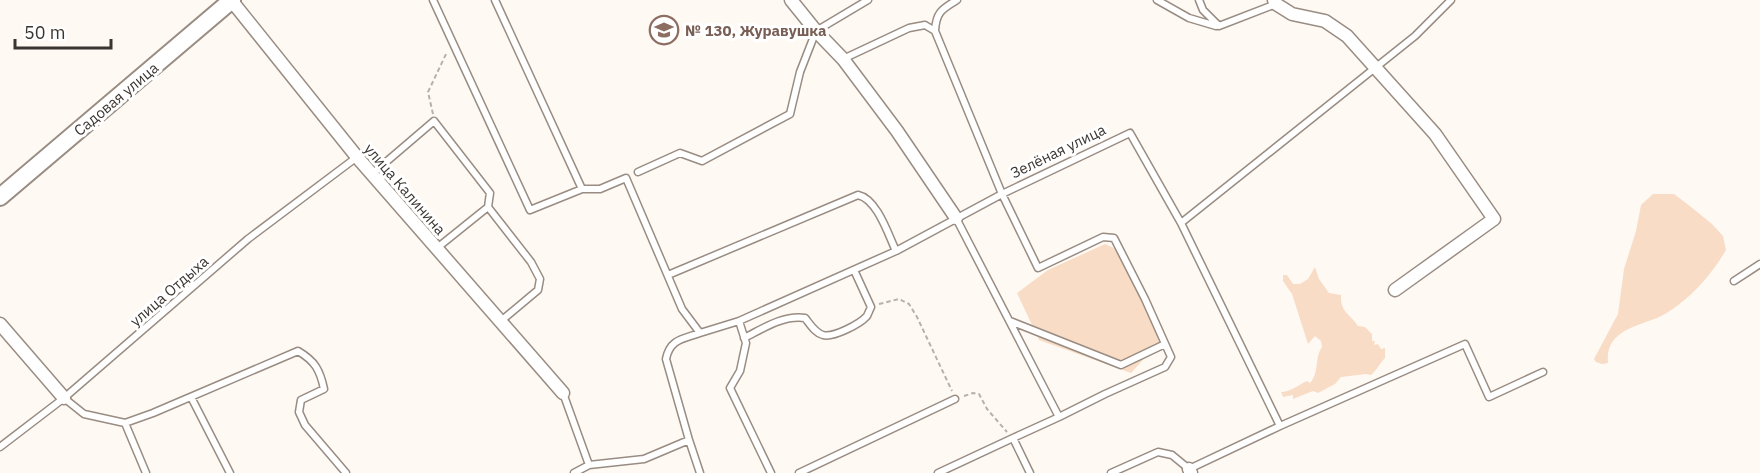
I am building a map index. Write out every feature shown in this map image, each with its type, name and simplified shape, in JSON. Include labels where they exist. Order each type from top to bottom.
[{"type":"street","name":"улица Калинина","points":[[231,0],[357,157],[562,393]]},
{"type":"street","name":"Садовая улица","points":[[0,197],[231,0]]},
{"type":"street","points":[[791,0],[843,59],[897,131],[956,218]]},
{"type":"street","points":[[1275,2],[1292,14],[1325,21],[1347,36],[1435,134],[1494,219],[1395,290]]},
{"type":"street","points":[[0,324],[64,398]]},
{"type":"lane","points":[[433,0],[531,210],[582,189],[600,189],[680,153],[702,161],[790,114],[800,72],[816,31],[868,0]]},
{"type":"lane","points":[[495,0],[582,189]]},
{"type":"lane","points":[[938,473],[1165,367],[1172,357],[1114,238],[1103,237],[1038,268],[1002,194],[935,31],[936,18],[942,10],[957,0]]},
{"type":"lane","points":[[1157,0],[1189,18],[1219,26],[1275,2]]},
{"type":"lane","points":[[1199,0],[1203,10],[1219,26]]},
{"type":"lane","points":[[1181,223],[1415,36],[1451,0]]},
{"type":"lane","points":[[843,59],[909,28],[925,25],[935,31]]},
{"type":"lane","points":[[372,174],[434,121],[490,192],[488,207],[437,248]]},
{"type":"lane","name":"Зелёная улица","points":[[700,473],[666,359],[668,350],[676,341],[739,321],[896,251],[1002,194],[1130,133],[1181,223],[1280,426]]},
{"type":"lane","name":"улица Отдыха","points":[[0,447],[64,398],[249,239],[357,157]]},
{"type":"lane","points":[[626,178],[682,309],[700,333]]},
{"type":"lane","points":[[668,275],[858,195],[866,196],[874,206],[896,251]]},
{"type":"lane","points":[[488,207],[531,262],[540,279],[538,290],[501,321]]},
{"type":"lane","points":[[956,218],[1059,417]]},
{"type":"lane","points":[[1734,281],[1760,264]]},
{"type":"lane","points":[[744,338],[784,319],[795,317],[805,318],[822,335],[834,335],[858,323],[867,315],[871,307],[854,270]]},
{"type":"lane","points":[[739,321],[746,343],[742,365],[730,388],[771,473]]},
{"type":"lane","points":[[1010,321],[1121,365],[1166,344]]},
{"type":"lane","points":[[1111,473],[1158,452],[1172,455],[1190,471],[1280,426],[1465,344],[1489,397],[1543,372]]},
{"type":"lane","points":[[64,398],[84,414],[124,423],[298,351],[307,356],[321,373],[324,389],[301,400],[298,412],[305,425],[346,473]]},
{"type":"lane","points":[[562,393],[589,465]]},
{"type":"lane","points":[[191,397],[230,473]]},
{"type":"lane","points":[[799,473],[955,399]]},
{"type":"lane","points":[[124,423],[146,473]]},
{"type":"lane","points":[[1013,438],[1029,473]]},
{"type":"lane","points":[[574,473],[589,465],[644,459],[689,440]]},
{"type":"path","points":[[434,121],[428,92],[452,41]]},
{"type":"path","points":[[871,307],[899,299],[909,304],[955,399],[973,393],[979,394],[987,410],[1013,438]]},
{"type":"shaded area","points":[[1653,194],[1674,194],[1691,207],[1723,236],[1726,250],[1705,280],[1677,306],[1660,317],[1623,332],[1616,338],[1608,353],[1608,363],[1602,364],[1594,359],[1618,314],[1624,269],[1636,231],[1641,205]]},
{"type":"shaded area","points":[[1105,244],[1114,248],[1120,256],[1161,340],[1131,373],[1039,340],[1017,293],[1048,270]]},
{"type":"shaded area","points":[[1315,267],[1319,279],[1329,293],[1341,295],[1342,305],[1346,312],[1358,326],[1365,327],[1372,334],[1374,345],[1378,344],[1381,349],[1385,348],[1385,358],[1371,375],[1341,377],[1335,384],[1318,393],[1313,391],[1293,399],[1293,395],[1283,397],[1281,392],[1291,390],[1307,381],[1310,383],[1315,374],[1322,347],[1321,341],[1315,336],[1308,344],[1292,294],[1283,281],[1283,275],[1287,275],[1293,284],[1300,284],[1308,279]]},
{"type":"place","name":"№ 130, Журавушка","points":[[664,30]]}]
